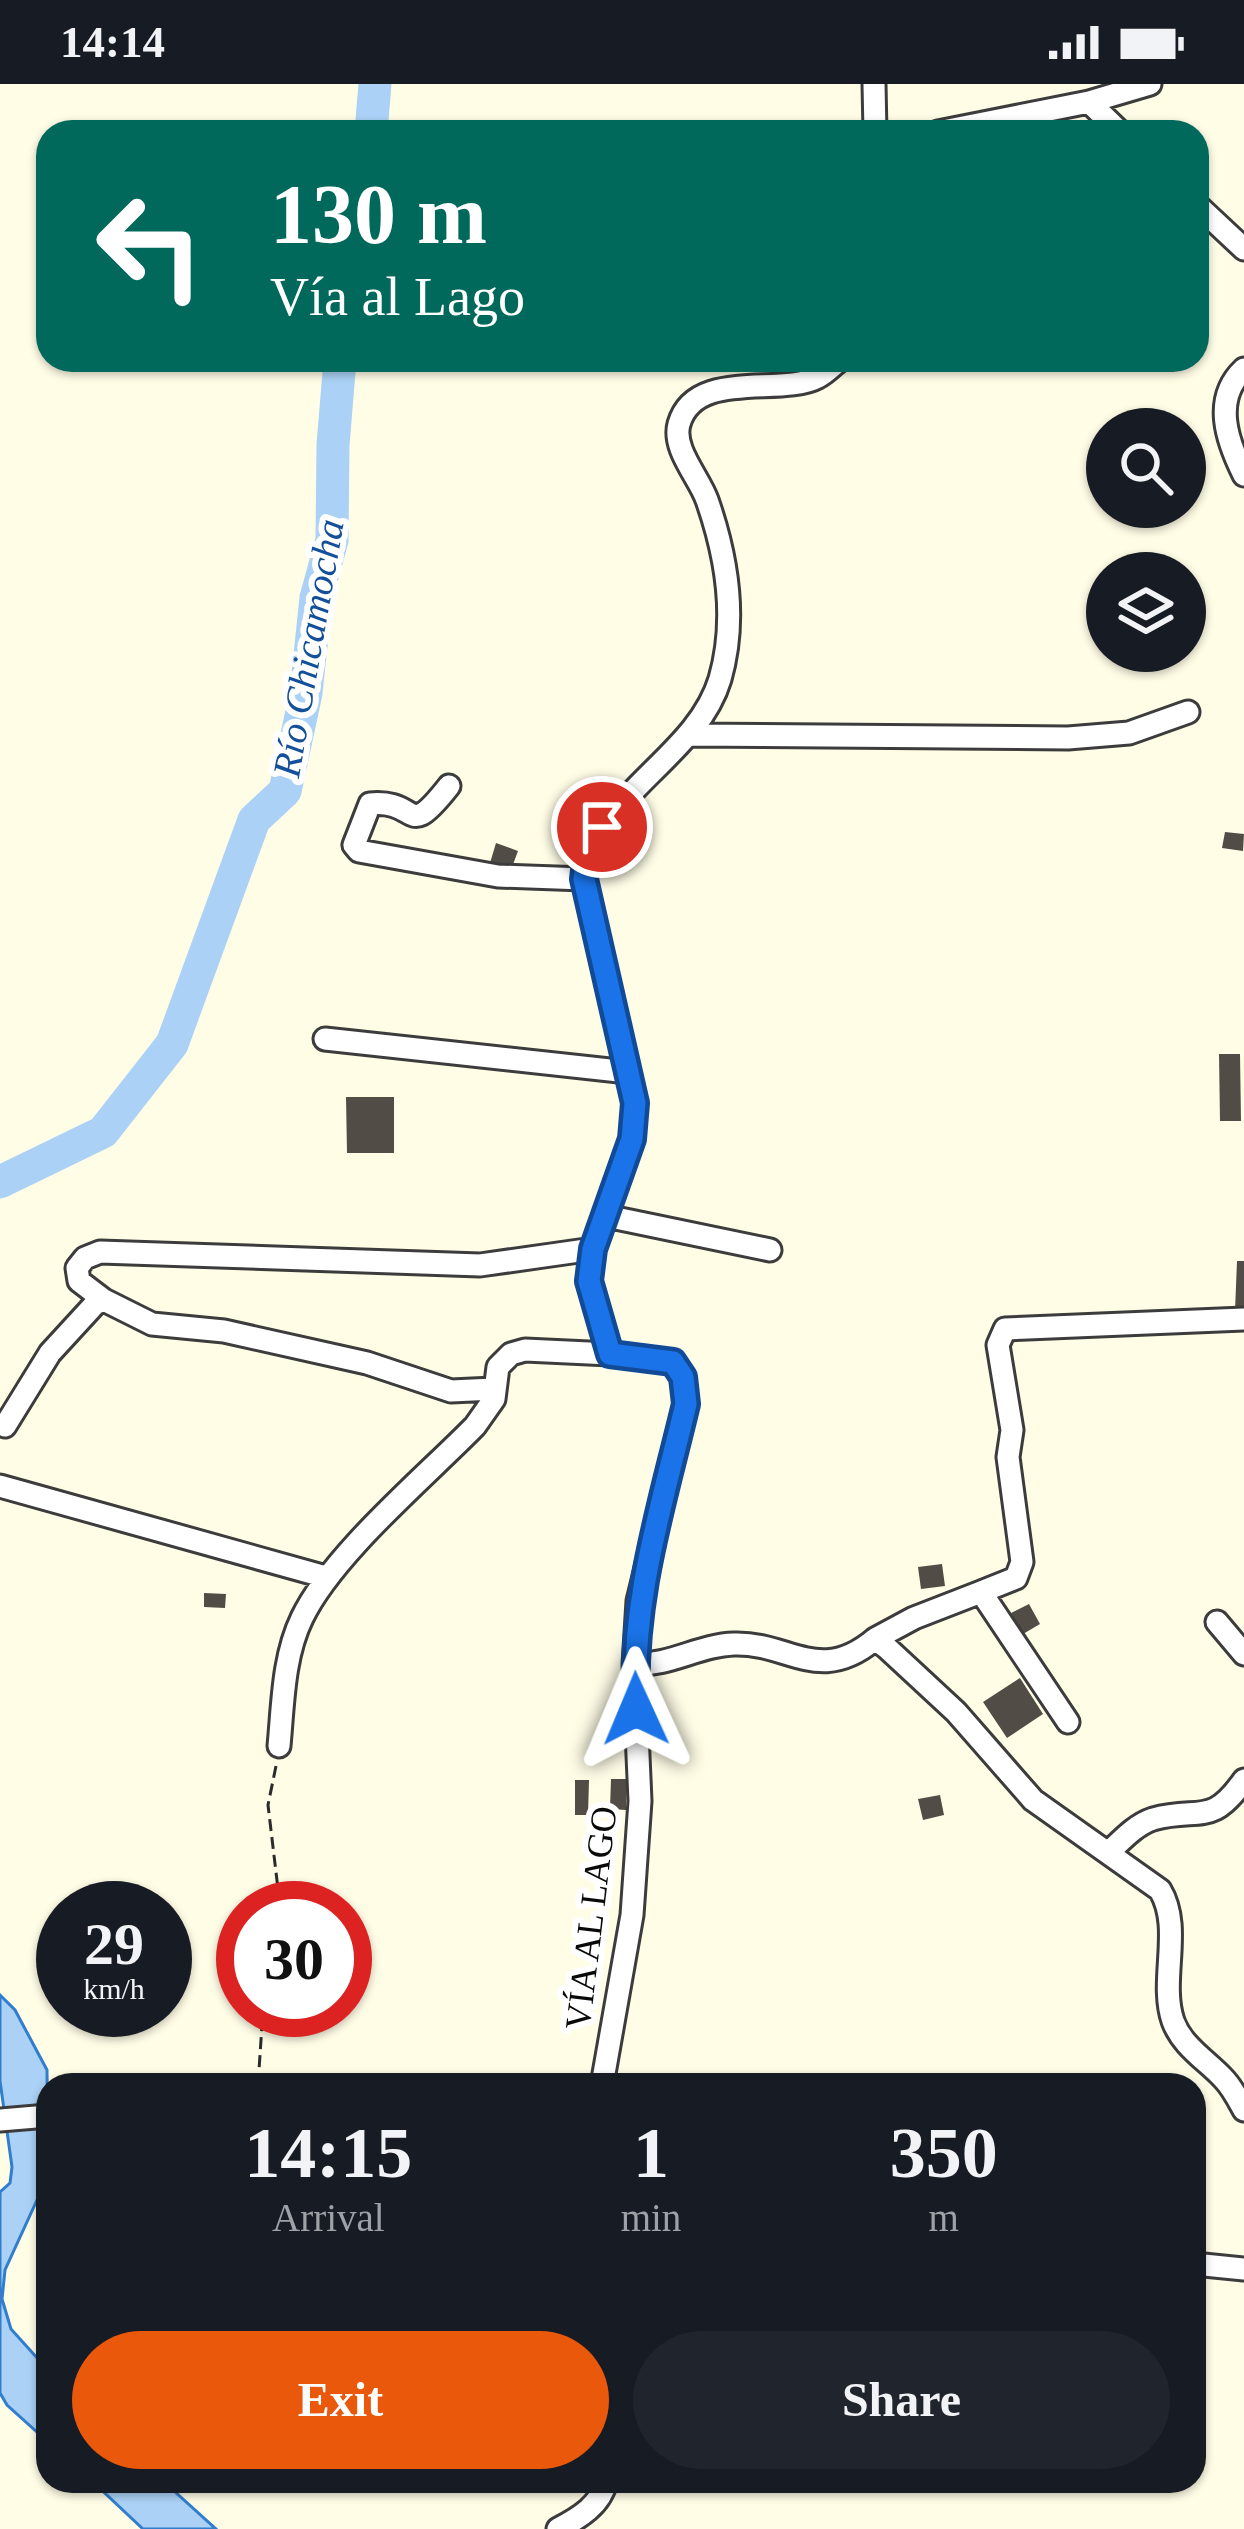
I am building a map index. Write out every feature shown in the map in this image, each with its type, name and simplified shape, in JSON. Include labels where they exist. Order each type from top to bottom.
[{"type":"street","points":[[874,84],[875,120]]},
{"type":"street","points":[[1000,120],[1089,103],[1150,84]]},
{"type":"street","points":[[1089,103],[1107,120]]},
{"type":"street","points":[[1209,216],[1244,249]]},
{"type":"street","points":[[1244,369],[1226,395],[1225,416],[1231,448],[1244,475]]},
{"type":"street","points":[[279,1746],[289,1657],[301,1620],[326,1577],[476,1426],[494,1400],[498,1367],[511,1354],[525,1350],[610,1354],[589,1281],[593,1249],[632,1139],[635,1103],[584,879],[587,854],[602,827],[688,735],[719,683],[730,624],[724,565],[706,497],[680,446],[679,425],[693,402],[716,391],[816,379],[825,372]]},
{"type":"street","points":[[688,735],[1068,738],[1129,733],[1188,712]]},
{"type":"street","points":[[449,786],[427,814],[419,817],[394,806],[370,804],[354,845],[359,851],[498,876],[584,879]]},
{"type":"street","points":[[325,1039],[628,1072]]},
{"type":"street","points":[[606,1216],[770,1250]]},
{"type":"street","points":[[494,1389],[451,1391],[367,1363],[224,1331],[152,1324],[104,1300],[80,1281],[77,1268],[85,1258],[100,1252],[480,1264],[593,1249]]},
{"type":"street","points":[[5,1426],[50,1353],[104,1300]]},
{"type":"street","points":[[634,1664],[662,1664],[728,1644],[754,1646],[805,1661],[846,1656],[914,1618],[1016,1578],[1022,1562],[1008,1457],[1012,1430],[998,1345],[1005,1329],[1244,1319]]},
{"type":"street","name":"VÍA AL LAGO","points":[[604,2073],[632,1916],[640,1802],[634,1664],[638,1601],[686,1404],[683,1377],[673,1362],[610,1354]]},
{"type":"street","points":[[0,1486],[326,1577]]},
{"type":"street","points":[[981,1592],[1068,1722]]},
{"type":"street","points":[[1216,1622],[1244,1654]]},
{"type":"street","points":[[875,1639],[956,1712],[1033,1800],[1160,1890],[1167,1901],[1174,2024],[1188,2045],[1227,2082],[1244,2110]]},
{"type":"street","points":[[1108,1853],[1137,1826],[1154,1819],[1216,1810],[1244,1780]]},
{"type":"street","points":[[0,2120],[36,2117]]},
{"type":"street","points":[[1206,2265],[1244,2269]]},
{"type":"street","points":[[558,2529],[589,2510],[603,2493]]},
{"type":"path","points":[[277,1881],[268,1805],[279,1746]]},
{"type":"path","points":[[259,2073],[261,2037]]},
{"type":"water","points":[[0,1995],[15,2010],[47,2070],[36,2073],[36,2202],[5,2270],[2,2299],[11,2329],[36,2357],[36,2431],[0,2393],[0,2192],[10,2183],[12,2167],[0,2081]]},
{"type":"water","points":[[105,2493],[176,2493],[216,2529],[143,2529]]},
{"type":"building","points":[[1225,832],[1244,834],[1243,851],[1222,848]]},
{"type":"building","points":[[496,843],[518,851],[511,870],[490,863]]},
{"type":"building","points":[[1219,1054],[1240,1054],[1241,1121],[1220,1121]]},
{"type":"building","points":[[346,1097],[394,1097],[394,1153],[347,1153]]},
{"type":"building","points":[[1237,1261],[1244,1261],[1244,1311],[1235,1311]]},
{"type":"building","points":[[942,1564],[945,1586],[921,1589],[918,1567]]},
{"type":"building","points":[[204,1593],[226,1594],[225,1608],[204,1607]]},
{"type":"building","points":[[1029,1604],[1040,1624],[1023,1634],[1011,1613]]},
{"type":"building","points":[[1020,1678],[1043,1714],[1007,1738],[983,1702]]},
{"type":"building","points":[[611,1779],[627,1779],[626,1810],[610,1809]]},
{"type":"building","points":[[575,1780],[589,1780],[588,1815],[575,1815]]},
{"type":"building","points":[[940,1795],[944,1815],[923,1820],[918,1799]]},
{"type":"waterway","name":"Río Chicamocha","points":[[372,120],[375,84]]},
{"type":"waterway","name":"Río Chicamocha","points":[[0,1182],[103,1132],[172,1044],[254,820],[285,791],[306,693],[316,598],[332,540],[339,372]]},
{"type":"route","points":[[602,827],[587,854],[584,879],[635,1103],[632,1139],[593,1249],[589,1281],[610,1354],[673,1362],[683,1377],[686,1404],[638,1601],[636,1709]]}]
